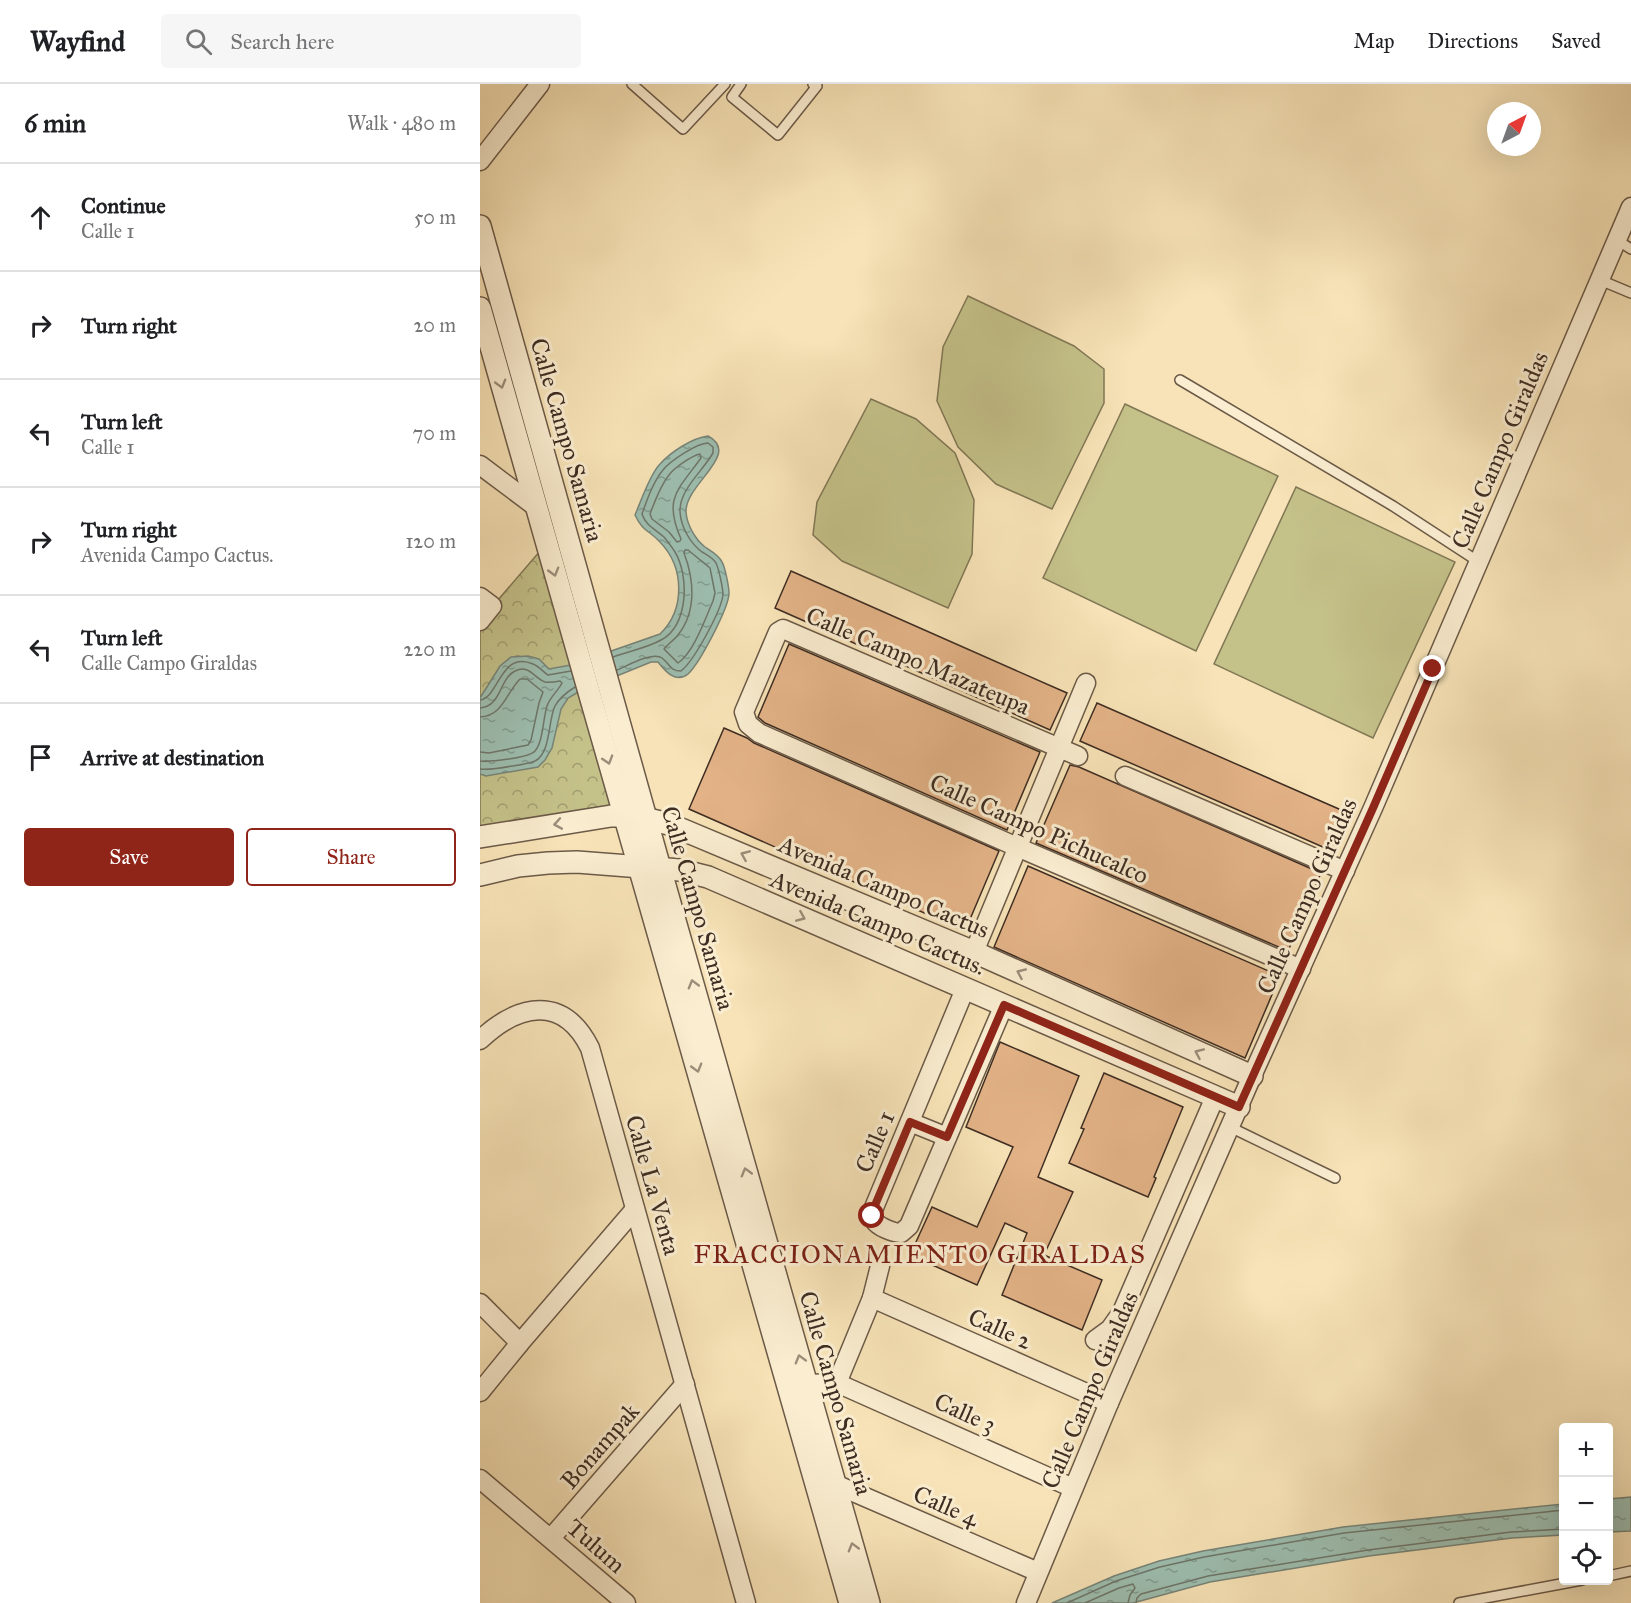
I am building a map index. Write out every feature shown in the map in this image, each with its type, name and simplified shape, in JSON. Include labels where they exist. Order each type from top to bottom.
[{"type":"street","points":[[520,84],[525,104]]},
{"type":"street","points":[[480,161],[540,84]]},
{"type":"street","name":"Calle Campo Giraldas","points":[[1023,1601],[1038,1572],[1109,1403],[1344,871],[1600,280],[1624,245],[1631,207]]},
{"type":"street","name":"Calle Campo Samaria","points":[[480,226],[646,818],[650,868]]},
{"type":"street","name":"Calle Campo Samaria","points":[[481,313],[624,816],[650,868],[798,1386],[850,1603]]},
{"type":"street","points":[[480,465],[536,507]]},
{"type":"street","points":[[480,621],[486,601]]},
{"type":"street","name":"Calle Campo Mazateupa","points":[[759,733],[748,724],[744,712],[778,632],[783,629],[1077,756]]},
{"type":"street","points":[[974,952],[1086,683]]},
{"type":"street","name":"Calle Campo Pichucalco","points":[[759,733],[1301,969]]},
{"type":"street","points":[[1125,776],[1344,871]]},
{"type":"street","name":"Avenida Campo Cactus","points":[[480,837],[586,819],[624,816],[646,818],[681,828],[974,952],[1252,1077]]},
{"type":"street","name":"Avenida Campo Cactus.","points":[[480,875],[548,862],[589,862],[680,870],[719,881],[1239,1107]]},
{"type":"street","name":"Calle 1","points":[[965,989],[873,1210],[874,1221],[897,1233],[902,1233],[909,1226],[1004,1005]]},
{"type":"street","name":"Calle La Venta","points":[[480,1040],[512,1016],[535,1010],[547,1011],[567,1020],[588,1044],[746,1603]]},
{"type":"street","name":"Calle Campo Giraldas","points":[[1095,1340],[1110,1329],[1122,1312],[1215,1097]]},
{"type":"street","points":[[910,1122],[947,1137]]},
{"type":"street","points":[[480,1392],[635,1209]]},
{"type":"street","points":[[798,1386],[837,1383],[872,1298],[880,1266]]},
{"type":"street","name":"Calle 2","points":[[872,1298],[1109,1403]]},
{"type":"street","points":[[480,1303],[520,1343]]},
{"type":"street","name":"Calle 3","points":[[837,1383],[1073,1488]]},
{"type":"street","name":"Bonampak","points":[[551,1539],[685,1384]]},
{"type":"street","name":"Calle Campo Samaria","points":[[798,1386],[835,1484],[869,1603]]},
{"type":"street","name":"Tulum","points":[[480,1479],[626,1603]]},
{"type":"street","name":"Calle 4","points":[[835,1484],[1038,1572]]},
{"type":"lane","points":[[632,84],[684,129],[725,84]]},
{"type":"lane","points":[[741,84],[732,97],[778,135],[816,86],[813,84]]},
{"type":"lane","points":[[1600,280],[1631,293]]},
{"type":"lane","points":[[1180,380],[1393,506],[1479,562]]},
{"type":"lane","points":[[1230,1127],[1335,1178]]},
{"type":"lane","points":[[1613,1575],[1631,1572]]},
{"type":"lane","points":[[1459,1603],[1560,1585]]},
{"type":"green space","points":[[968,296],[1074,346],[1104,369],[1104,403],[1052,509],[996,484],[958,447],[937,401],[943,347]]},
{"type":"green space","points":[[871,399],[916,419],[955,453],[974,500],[972,554],[948,608],[842,561],[813,535],[817,502]]},
{"type":"green space","points":[[1125,404],[1278,476],[1196,651],[1043,578]]},
{"type":"green space","points":[[1296,487],[1455,562],[1373,738],[1214,664]]},
{"type":"green space","points":[[546,544],[624,816],[480,837],[480,621]]},
{"type":"water","points":[[708,436],[717,443],[719,452],[716,461],[688,501],[686,512],[695,536],[722,562],[729,593],[719,623],[693,668],[684,677],[679,678],[667,672],[658,662],[651,662],[580,691],[568,698],[561,709],[552,748],[538,767],[486,776],[480,774],[480,698],[500,666],[511,657],[528,656],[539,659],[549,669],[571,665],[660,634],[668,624],[678,601],[678,576],[668,552],[644,528],[635,515],[656,468],[682,446]]},
{"type":"water","points":[[1631,1497],[1631,1531],[1613,1532],[1613,1499]]},
{"type":"water","points":[[1559,1504],[1559,1535],[1512,1538],[1369,1556],[1210,1582],[1133,1603],[1052,1603],[1114,1576],[1159,1561],[1203,1551],[1343,1527]]},
{"type":"building","points":[[791,571],[1067,693],[1050,730],[775,608]]},
{"type":"building","points":[[789,644],[1040,752],[1007,830],[765,723],[758,717]]},
{"type":"building","points":[[1097,703],[1348,813],[1332,851],[1080,741]]},
{"type":"building","points":[[724,728],[999,851],[965,931],[689,809]]},
{"type":"building","points":[[1070,765],[1321,873],[1288,951],[1036,843]]},
{"type":"building","points":[[1028,866],[1280,976],[1245,1058],[994,947]]},
{"type":"building","points":[[1000,1042],[1079,1076],[1038,1177],[1073,1192],[1044,1255],[1102,1280],[1082,1330],[1002,1295],[1027,1233],[1005,1223],[977,1285],[910,1255],[932,1207],[977,1227],[1013,1147],[966,1127]]},
{"type":"building","points":[[1104,1073],[1183,1107],[1148,1197],[1069,1163]]},
{"type":"district","name":"FRACCIONAMIENTO GIRALDAS","points":[[920,1254]]},
{"type":"route","points":[[872,1216],[910,1122],[947,1137],[1004,1005],[1239,1107],[1433,669]]}]
